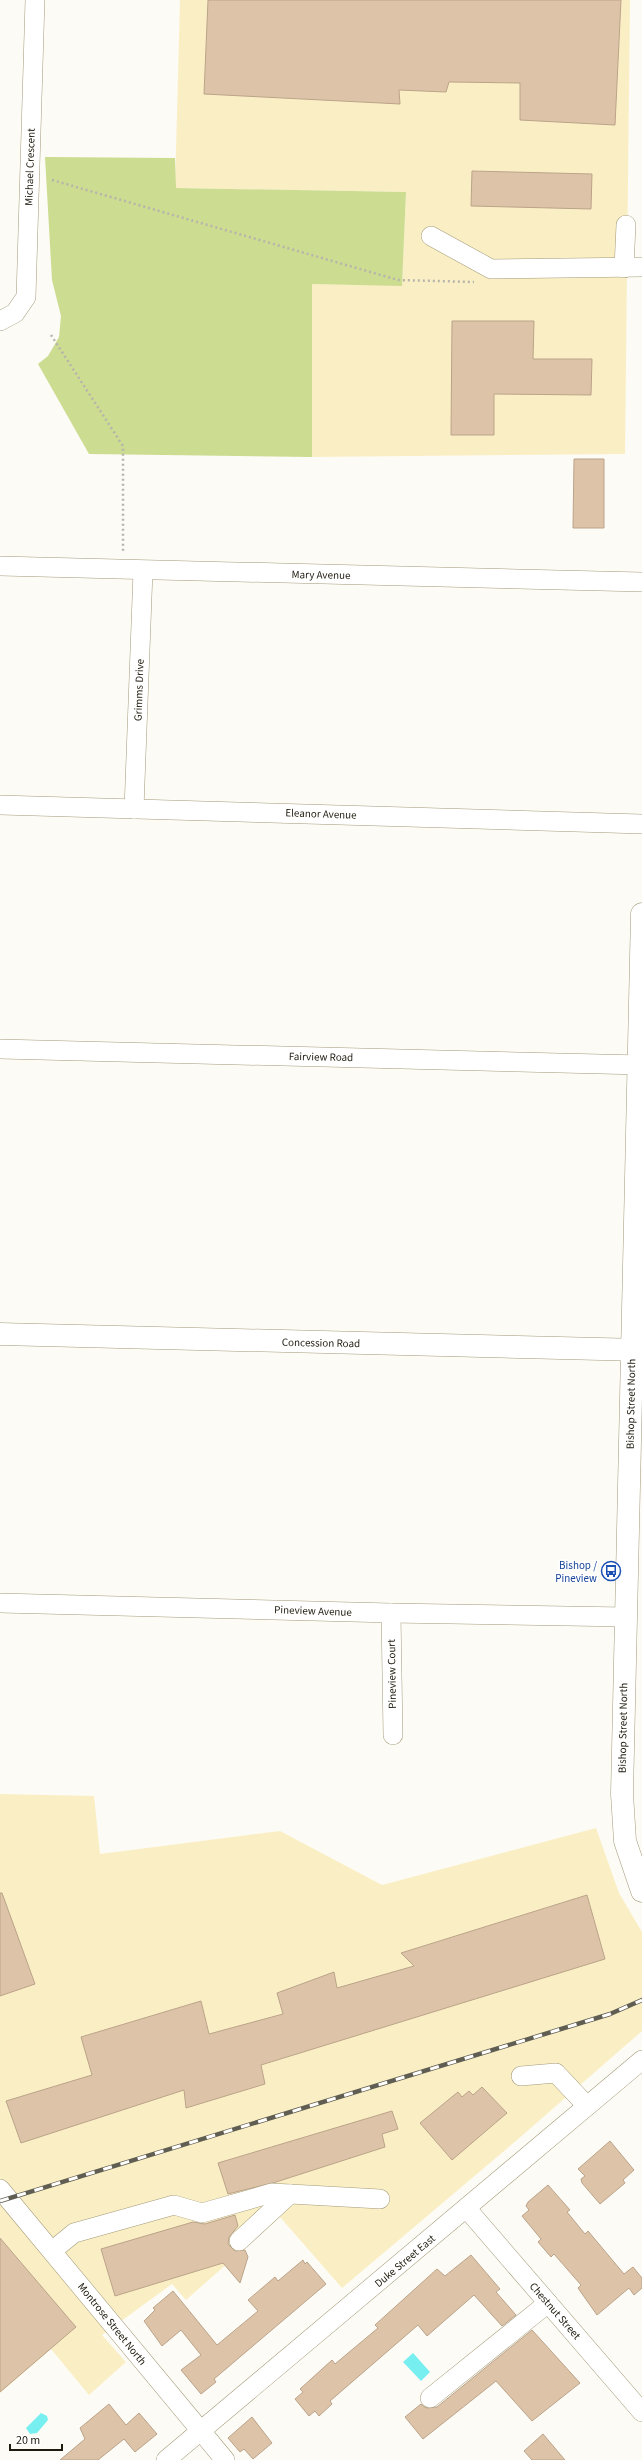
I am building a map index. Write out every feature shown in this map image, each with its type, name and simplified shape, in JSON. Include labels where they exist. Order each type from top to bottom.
[{"type":"main road","name":"Bishop Street North","points":[[642,914],[637,1350],[626,1617],[622,1818],[630,1857],[642,1891]]},
{"type":"main road","name":"Concession Road","points":[[0,1334],[637,1350]]},
{"type":"street","name":"Michael Crescent","points":[[0,320],[15,313],[26,297],[35,0]]},
{"type":"street","points":[[432,236],[491,269],[633,268],[626,225]]},
{"type":"street","name":"Mary Avenue","points":[[0,566],[143,571],[642,582]]},
{"type":"street","name":"Grimms Drive","points":[[134,809],[143,571]]},
{"type":"street","name":"Eleanor Avenue","points":[[0,805],[642,824]]},
{"type":"street","name":"Fairview Road","points":[[0,1049],[640,1065]]},
{"type":"street","name":"Pineview Avenue","points":[[0,1603],[391,1613],[626,1617]]},
{"type":"street","name":"Pineview Court","points":[[391,1613],[393,1735]]},
{"type":"street","name":"Duke Street East","points":[[166,2460],[467,2209],[642,2060]]},
{"type":"street","points":[[521,2076],[556,2073],[587,2106]]},
{"type":"street","name":"Montrose Street North","points":[[0,2189],[225,2460]]},
{"type":"street","points":[[52,2252],[74,2233],[174,2205],[202,2213],[272,2193],[380,2199]]},
{"type":"street","points":[[239,2240],[290,2194]]},
{"type":"street","name":"Chestnut Street","points":[[467,2209],[642,2412]]},
{"type":"street","points":[[430,2398],[548,2303]]},
{"type":"path","points":[[52,180],[398,280]]},
{"type":"path","points":[[51,335],[123,446],[123,570]]},
{"type":"shaded area","points":[[180,0],[630,0],[625,454],[312,457],[312,284],[402,285],[406,192],[175,188]]},
{"type":"shaded area","points":[[0,1794],[94,1796],[100,1854],[280,1831],[382,1885],[596,1828],[619,1893],[642,1932],[642,2031],[517,2140],[342,2288],[280,2217],[186,2300],[172,2284],[102,2335],[126,2362],[89,2395],[51,2349],[0,2393]]},
{"type":"green space","points":[[45,157],[175,158],[176,188],[406,192],[402,286],[312,284],[312,457],[89,454],[38,364],[48,356],[59,337],[61,316],[52,280]]},
{"type":"water","points":[[413,2353],[430,2372],[421,2381],[403,2362]]},
{"type":"water","points":[[41,2413],[47,2416],[48,2420],[37,2433],[30,2434],[26,2428]]},
{"type":"building","points":[[208,0],[621,0],[615,125],[520,120],[520,83],[449,82],[446,92],[399,90],[400,104],[204,94]]},
{"type":"building","points":[[472,171],[592,174],[591,209],[471,206]]},
{"type":"building","points":[[452,321],[534,321],[533,359],[592,359],[591,395],[494,394],[494,435],[451,435]]},
{"type":"building","points":[[574,459],[604,459],[604,528],[573,528]]},
{"type":"building","points":[[0,1893],[2,1893],[35,1984],[0,1996]]},
{"type":"building","points":[[587,1895],[605,1959],[261,2065],[265,2084],[186,2108],[184,2090],[21,2143],[6,2101],[92,2075],[81,2037],[201,2001],[209,2034],[283,2014],[277,1993],[334,1972],[337,1988],[414,1966],[401,1953]]},
{"type":"building","points":[[482,2087],[507,2113],[452,2160],[420,2123],[458,2092],[462,2097],[469,2091],[473,2095]]},
{"type":"building","points":[[392,2111],[398,2129],[382,2134],[385,2147],[276,2182],[228,2194],[218,2163]]},
{"type":"building","points":[[610,2141],[634,2170],[623,2180],[625,2183],[600,2204],[582,2183],[581,2179],[585,2176],[578,2169]]},
{"type":"building","points":[[548,2185],[570,2210],[567,2212],[585,2234],[588,2231],[624,2274],[633,2267],[642,2278],[642,2288],[634,2295],[629,2288],[597,2315],[578,2288],[581,2285],[554,2254],[551,2257],[538,2242],[541,2239],[522,2216],[529,2210],[526,2206],[528,2202]]},
{"type":"building","points":[[235,2215],[238,2226],[229,2237],[228,2244],[235,2251],[245,2250],[248,2257],[240,2283],[223,2263],[115,2296],[101,2249],[193,2222],[205,2224]]},
{"type":"building","points":[[0,2238],[76,2327],[0,2392]]},
{"type":"building","points":[[471,2255],[500,2289],[496,2292],[516,2315],[502,2326],[474,2295],[427,2336],[418,2325],[330,2401],[332,2404],[319,2416],[315,2411],[309,2416],[295,2399],[303,2392],[300,2389],[332,2360],[335,2364],[378,2328],[375,2325],[437,2269],[445,2276]]},
{"type":"building","points":[[303,2260],[305,2264],[307,2262],[326,2284],[214,2379],[216,2382],[201,2394],[181,2370],[201,2355],[181,2330],[162,2346],[144,2321],[155,2310],[153,2308],[173,2291],[217,2345],[258,2311],[248,2300],[275,2277],[278,2281]]},
{"type":"building","points":[[532,2330],[580,2383],[532,2421],[496,2381],[423,2439],[405,2417],[421,2404],[426,2408],[437,2407]]},
{"type":"building","points":[[109,2404],[126,2425],[139,2413],[157,2434],[135,2452],[124,2439],[98,2460],[60,2460],[85,2439],[80,2428]]},
{"type":"building","points":[[252,2417],[272,2443],[253,2459],[244,2449],[240,2452],[228,2438]]},
{"type":"building","points":[[543,2434],[565,2460],[532,2460],[524,2451]]},
{"type":"railway","points":[[0,2201],[610,2014],[642,2000]]},
{"type":"place","name":"Bishop / Pineview","points":[[611,1571]]}]
